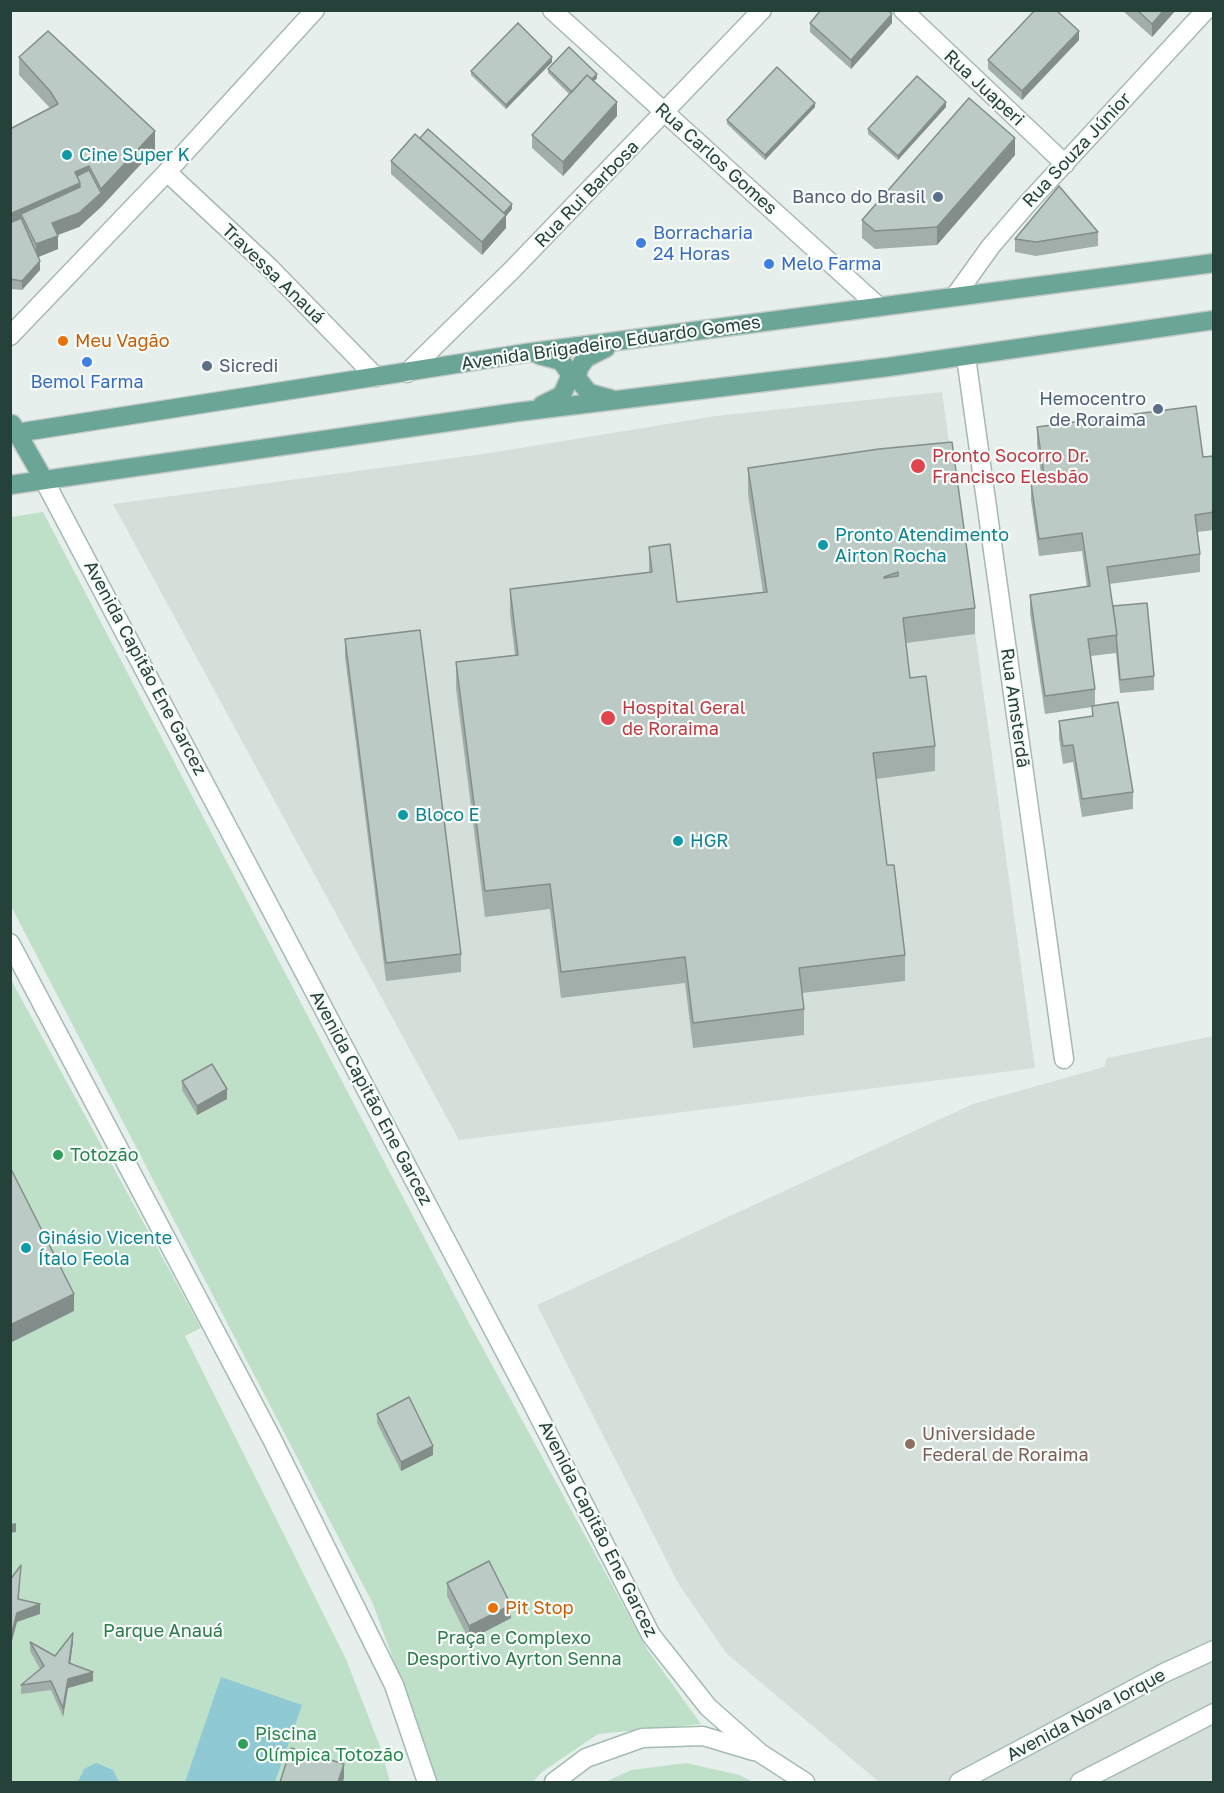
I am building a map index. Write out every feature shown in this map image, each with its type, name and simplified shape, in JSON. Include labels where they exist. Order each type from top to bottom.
[{"type":"main road","name":"Avenida Brigadeiro Eduardo Gomes","points":[[12,430],[407,373],[526,353],[1214,263]]},
{"type":"main road","points":[[10,485],[518,412],[966,357],[1214,320]]},
{"type":"main road","points":[[618,342],[586,358],[579,368],[577,378],[589,393],[602,398],[628,400]]},
{"type":"main road","points":[[518,412],[549,403],[562,395],[569,379],[569,372],[561,361],[526,353]]},
{"type":"main road","name":"Avenida Capitão Ene Garcez","points":[[12,430],[44,480]]},
{"type":"street","points":[[10,336],[167,172],[315,10]]},
{"type":"street","name":"Rua Carlos Gomes","points":[[552,10],[879,307]]},
{"type":"street","name":"Rua Rui Barbosa","points":[[407,373],[665,114],[762,10]]},
{"type":"street","name":"Rua Juaperi","points":[[903,10],[1065,164]]},
{"type":"street","name":"Rua Souza Júnior","points":[[955,296],[991,246],[1206,10]]},
{"type":"street","name":"Travessa Anauá","points":[[167,172],[270,268],[376,377]]},
{"type":"street","name":"Rua Amsterdã","points":[[966,357],[1064,1059]]},
{"type":"street","name":"Avenida Capitão Ene Garcez","points":[[44,480],[531,1401],[651,1635],[708,1707],[760,1753],[805,1782]]},
{"type":"street","points":[[10,943],[278,1450],[394,1685],[428,1782]]},
{"type":"street","name":"Avenida Nova Iorque","points":[[959,1782],[1164,1673],[1214,1650]]},
{"type":"street","points":[[1080,1782],[1214,1713]]},
{"type":"street","name":"Avenida Capitão Ene Garcez","points":[[554,1782],[586,1758],[642,1738],[703,1736],[760,1753]]},
{"type":"shaded area","name":"Hospital Geral de Roraima","points":[[942,392],[1035,1068],[459,1140],[113,504],[490,453],[716,416]]},
{"type":"shaded area","name":"Universidade Federal de Roraima","points":[[1213,1036],[1213,1782],[879,1782],[726,1653],[678,1583],[537,1305],[973,1104],[1104,1067],[1107,1058]]},
{"type":"green space","name":"Praça e Complexo Desportivo Ayrton Senna","points":[[43,512],[468,1321],[647,1649],[701,1724],[598,1734],[542,1772],[533,1782],[438,1782],[373,1604],[11,906],[11,517]]},
{"type":"green space","name":"Parque Anauá","points":[[10,978],[201,1328],[185,1336],[346,1659],[381,1749],[390,1782],[11,1782]]},
{"type":"green space","points":[[686,1763],[740,1775],[753,1782],[605,1782],[631,1770]]},
{"type":"water","name":"Piscina Olímpica Totozão","points":[[221,1677],[302,1705],[275,1782],[185,1782]]},
{"type":"water","points":[[96,1763],[113,1770],[119,1782],[78,1782],[84,1769]]},
{"type":"building","points":[[821,10],[888,10],[892,14],[851,60],[810,23]]},
{"type":"building","points":[[1035,10],[1056,10],[1079,31],[1022,91],[988,60]]},
{"type":"building","points":[[1137,10],[1164,10],[1152,24]]},
{"type":"building","points":[[518,23],[552,57],[506,105],[471,71]]},
{"type":"building","points":[[48,31],[155,131],[101,189],[89,166],[75,172],[80,183],[10,214],[10,129],[58,104],[50,91],[19,57]]},
{"type":"building","points":[[569,47],[597,74],[592,79],[587,75],[572,92],[548,69]]},
{"type":"building","points":[[777,67],[815,103],[765,155],[727,120]]},
{"type":"building","points":[[587,75],[617,102],[563,162],[532,135]]},
{"type":"building","points":[[917,76],[946,102],[898,156],[868,129]]},
{"type":"building","name":"Banco do Brasil","points":[[969,98],[1015,138],[937,227],[875,231],[862,220]]},
{"type":"building","points":[[428,129],[512,204],[504,213],[420,138]]},
{"type":"building","points":[[415,134],[506,215],[482,242],[391,161]]},
{"type":"building","points":[[89,170],[101,193],[79,213],[52,223],[58,236],[36,244],[21,214],[80,187],[77,176]]},
{"type":"building","points":[[1059,186],[1098,232],[1036,242],[1015,239]]},
{"type":"building","points":[[21,218],[40,261],[22,281],[10,279],[10,223]]},
{"type":"building","points":[[1196,406],[1203,457],[1214,456],[1214,512],[1195,515],[1200,554],[1107,567],[1117,635],[1088,639],[1095,689],[1045,696],[1030,595],[1090,586],[1082,533],[1039,539],[1031,483],[1045,481],[1037,427]]},
{"type":"building","name":"HGR","points":[[952,442],[975,608],[903,618],[910,678],[926,676],[935,746],[873,753],[887,865],[894,865],[905,955],[799,968],[804,1009],[693,1023],[685,957],[561,972],[550,884],[485,891],[456,662],[518,655],[510,589],[652,572],[649,547],[670,544],[677,602],[767,592],[748,468],[879,449]],"holes":[[[898,572],[898,576],[884,578]]]},
{"type":"building","points":[[1147,603],[1154,676],[1120,680],[1113,606]]},
{"type":"building","name":"Bloco E","points":[[420,630],[461,954],[386,963],[345,639]]},
{"type":"building","points":[[1118,702],[1133,792],[1082,799],[1073,745],[1063,746],[1059,721],[1093,716],[1092,706]]},
{"type":"building","points":[[212,1064],[227,1089],[197,1106],[182,1081]]},
{"type":"building","name":"Ginásio Vicente Ítalo Feola","points":[[10,1167],[74,1294],[10,1325]]},
{"type":"building","points":[[409,1397],[433,1446],[401,1462],[377,1414]]},
{"type":"building","points":[[489,1561],[511,1605],[469,1626],[447,1583]]},
{"type":"building","points":[[21,1565],[18,1599],[40,1604],[17,1613],[11,1636],[10,1580]]},
{"type":"building","points":[[73,1633],[69,1663],[93,1672],[68,1679],[63,1708],[51,1681],[21,1685],[44,1666],[30,1642],[55,1656]]},
{"type":"building","points":[[291,1748],[344,1764],[338,1782],[280,1782]]},
{"type":"place","name":"Cine Super K","points":[[67,155]]},
{"type":"place","name":"Banco do Brasil","points":[[938,197]]},
{"type":"place","name":"Borracharia 24 Horas","points":[[641,243]]},
{"type":"place","name":"Melo Farma","points":[[769,264]]},
{"type":"place","name":"Meu Vagão","points":[[63,341]]},
{"type":"place","name":"Bemol Farma","points":[[87,362]]},
{"type":"place","name":"Sicredi","points":[[207,366]]},
{"type":"place","name":"Hemocentro de Roraima","points":[[1158,409]]},
{"type":"place","name":"Pronto Socorro Dr. Francisco Elesbão","points":[[918,466]]},
{"type":"place","name":"Pronto Atendimento Airton Rocha","points":[[823,545]]},
{"type":"place","name":"Hospital Geral de Roraima","points":[[608,718]]},
{"type":"place","name":"Bloco E","points":[[403,815]]},
{"type":"place","name":"HGR","points":[[678,841]]},
{"type":"place","name":"Totozão","points":[[58,1155]]},
{"type":"place","name":"Ginásio Vicente Ítalo Feola","points":[[26,1248]]},
{"type":"place","name":"Universidade Federal de Roraima","points":[[910,1444]]},
{"type":"place","name":"Pit Stop","points":[[493,1608]]},
{"type":"place","name":"Piscina Olímpica Totozão","points":[[243,1744]]}]
